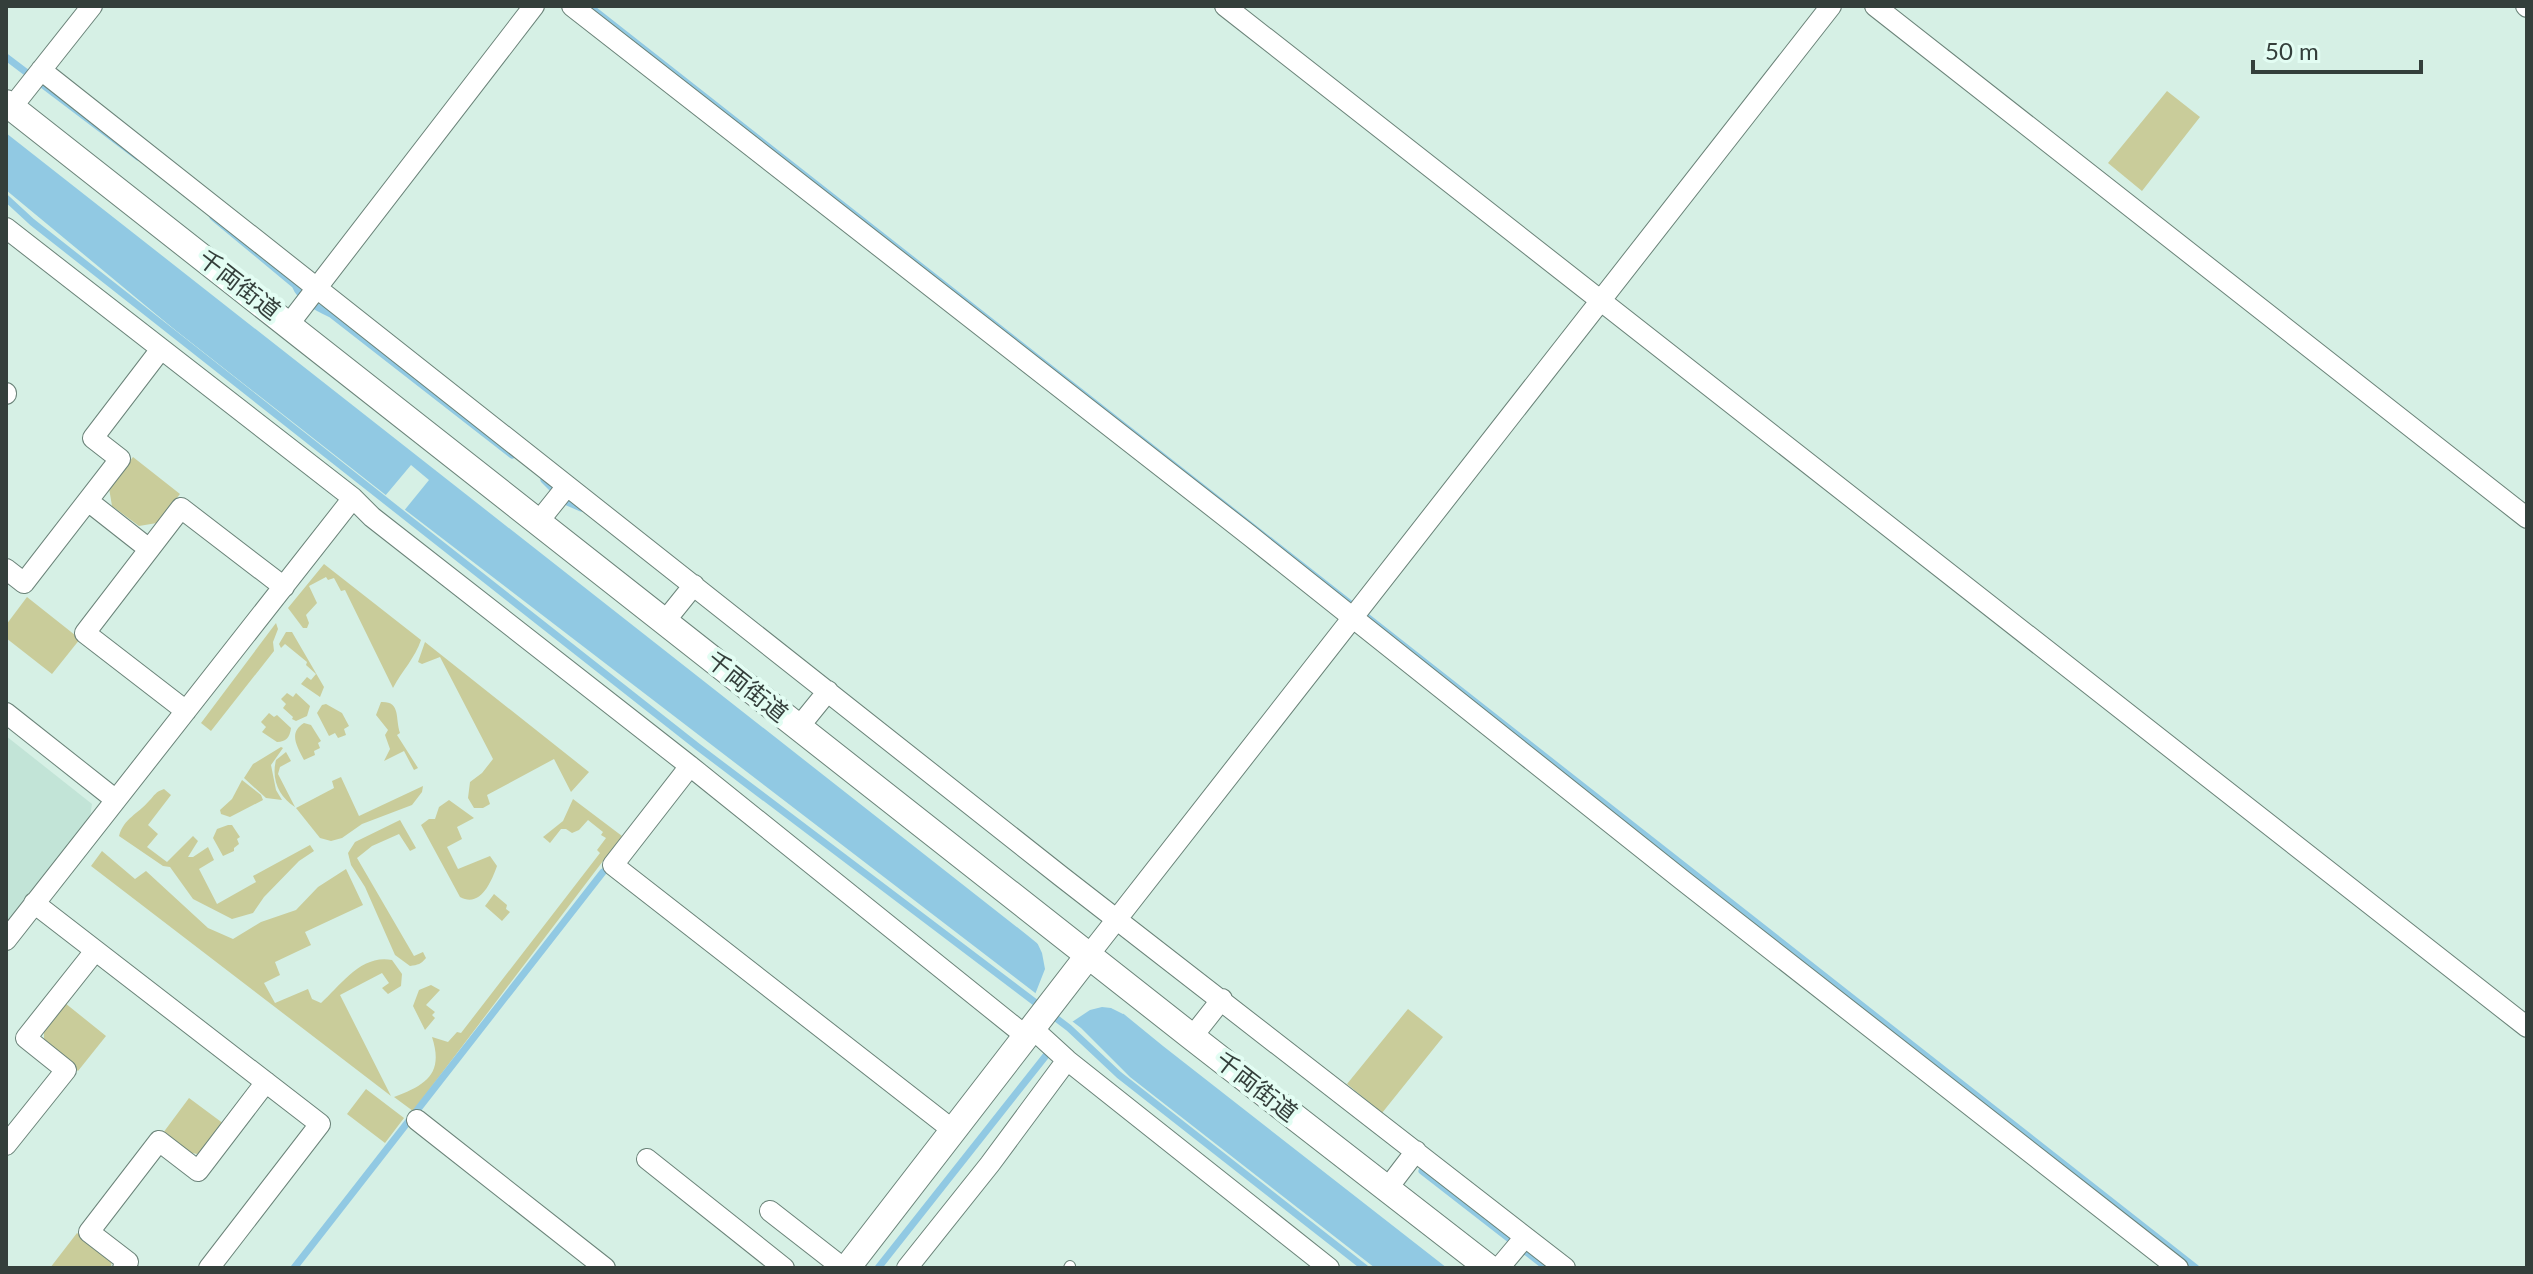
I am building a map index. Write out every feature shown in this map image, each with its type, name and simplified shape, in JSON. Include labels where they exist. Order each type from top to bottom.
[{"type":"street","points":[[9,105],[36,77],[92,6]]},
{"type":"street","points":[[305,303],[534,6]]},
{"type":"street","points":[[572,6],[1357,611],[1681,879],[2178,1268]]},
{"type":"street","points":[[1225,6],[2527,1027]]},
{"type":"street","points":[[770,1211],[845,1268],[1831,6]]},
{"type":"street","points":[[1875,6],[2527,518]]},
{"type":"street","points":[[36,77],[305,303],[562,492],[822,698],[1222,999],[1416,1151],[1520,1242],[1565,1268]]},
{"type":"street","name":"千両街道","points":[[9,105],[305,303],[539,521],[798,728],[1082,964],[1192,1037],[1489,1268]]},
{"type":"street","points":[[6,228],[690,766],[1035,1027],[1067,1060],[1329,1268]]},
{"type":"street","points":[[6,569],[24,583],[120,459],[93,438],[161,349]]},
{"type":"street","points":[[539,521],[562,492]]},
{"type":"street","points":[[6,940],[353,498]]},
{"type":"street","points":[[88,501],[149,549]]},
{"type":"street","points":[[186,711],[85,633],[181,508],[284,587]]},
{"type":"street","points":[[665,621],[688,592]]},
{"type":"street","points":[[798,728],[822,698]]},
{"type":"street","points":[[6,713],[116,800]]},
{"type":"street","points":[[690,766],[613,865],[954,1131]]},
{"type":"street","points":[[34,903],[320,1124],[209,1268]]},
{"type":"street","points":[[6,1145],[66,1070],[26,1038],[95,951]]},
{"type":"street","points":[[1192,1037],[1222,999]]},
{"type":"street","points":[[907,1268],[1067,1060]]},
{"type":"street","points":[[123,1268],[128,1262],[89,1232],[159,1141],[198,1171],[266,1082]]},
{"type":"street","points":[[417,1120],[605,1268]]},
{"type":"street","points":[[1387,1189],[1416,1151]]},
{"type":"street","points":[[647,1159],[784,1268]]},
{"type":"street","points":[[1499,1268],[1520,1242]]},
{"type":"shaded area","points":[[6,736],[92,804],[90,817],[6,926]]},
{"type":"green space","points":[[2167,91],[2200,117],[2142,191],[2108,163]]},
{"type":"green space","points":[[133,457],[180,494],[157,523],[139,526],[112,506],[109,488]]},
{"type":"green space","points":[[324,564],[421,640],[393,688],[345,590],[341,591],[334,578],[328,580],[326,577],[309,586],[317,603],[306,615],[307,628],[303,628],[288,608]]},
{"type":"green space","points":[[27,597],[80,639],[52,674],[6,638],[6,625]]},
{"type":"green space","points":[[276,623],[278,629],[273,642],[274,651],[211,731],[201,723]]},
{"type":"green space","points":[[286,632],[292,632],[324,687],[320,697],[301,684],[307,677],[311,680],[316,674],[306,665],[307,662],[285,644],[281,648],[279,644]]},
{"type":"green space","points":[[425,642],[589,772],[571,792],[554,759],[487,795],[490,804],[474,808],[468,798],[470,782],[493,759],[440,657],[422,664],[418,662]]},
{"type":"green space","points":[[287,693],[293,697],[296,693],[310,706],[307,716],[296,721],[292,719],[283,708],[286,704],[281,699]]},
{"type":"green space","points":[[381,702],[394,707],[400,733],[397,735],[418,768],[414,770],[404,751],[384,761],[390,749],[385,735],[388,730],[376,715]]},
{"type":"green space","points":[[326,704],[342,713],[349,726],[344,729],[346,735],[338,738],[335,733],[329,736],[317,713]]},
{"type":"green space","points":[[269,713],[274,717],[277,715],[291,728],[285,740],[277,742],[262,732],[266,727],[261,722]]},
{"type":"green space","points":[[304,723],[311,725],[321,741],[318,743],[320,748],[314,751],[315,755],[304,760],[295,735]]},
{"type":"green space","points":[[281,747],[271,765],[276,790],[282,800],[266,798],[244,778],[253,764]]},
{"type":"green space","points":[[286,752],[291,761],[280,767],[278,774],[295,807],[285,798],[276,781],[276,760]]},
{"type":"green space","points":[[341,777],[359,816],[423,786],[412,805],[362,824],[342,838],[331,841],[320,838],[296,808],[334,788],[332,781]]},
{"type":"green space","points":[[242,780],[263,800],[230,817],[221,814],[220,810],[232,799]]},
{"type":"green space","points":[[164,789],[171,795],[148,825],[158,834],[147,847],[167,862],[193,836],[198,841],[188,857],[208,847],[214,860],[199,869],[217,904],[256,882],[253,876],[310,845],[314,851],[299,861],[253,913],[232,919],[193,899],[170,867],[163,866],[119,836],[128,820]]},
{"type":"green space","points":[[573,799],[622,836],[413,1111],[394,1097],[415,1088],[430,1076],[436,1060],[432,1037],[448,1042],[457,1032],[461,1033],[600,853],[597,850],[606,838],[588,820],[572,833],[561,829],[550,843],[543,837],[563,821]]},
{"type":"green space","points":[[449,800],[474,818],[457,827],[462,839],[447,847],[458,869],[490,856],[497,866],[484,892],[473,899],[460,897],[421,825],[435,819],[439,807]]},
{"type":"green space","points":[[400,820],[416,848],[410,851],[399,834],[372,846],[357,858],[414,956],[423,952],[426,958],[410,966],[395,955],[348,853],[355,842]]},
{"type":"green space","points":[[232,825],[240,837],[237,839],[239,844],[234,851],[223,856],[213,838],[217,829]]},
{"type":"green space","points":[[102,851],[135,879],[146,871],[208,928],[233,939],[261,922],[296,910],[318,887],[346,869],[363,905],[305,932],[311,945],[275,962],[280,975],[264,983],[275,1003],[308,989],[312,999],[321,1003],[361,966],[381,959],[392,960],[402,974],[401,986],[388,994],[382,988],[389,983],[382,973],[340,995],[391,1096],[91,866]]},
{"type":"green space","points":[[494,894],[507,905],[506,909],[510,912],[502,921],[485,906]]},
{"type":"green space","points":[[431,985],[440,990],[426,1005],[435,1012],[432,1015],[435,1018],[425,1030],[413,1006],[419,990]]},
{"type":"green space","points":[[65,1003],[106,1036],[78,1071],[44,1042],[44,1032]]},
{"type":"green space","points":[[1408,1009],[1443,1037],[1382,1113],[1347,1084]]},
{"type":"green space","points":[[366,1089],[404,1118],[385,1143],[347,1114]]},
{"type":"green space","points":[[189,1098],[224,1124],[205,1149],[197,1154],[188,1152],[163,1133]]},
{"type":"green space","points":[[77,1233],[112,1259],[111,1268],[50,1268]]},
{"type":"water","points":[[6,133],[1447,1268],[1375,1268],[1130,1077],[1081,1028],[175,330],[6,190]]},
{"type":"pier","points":[[36,220],[385,496],[411,465],[429,480],[403,512],[172,333]]},
{"type":"pier","points":[[1034,936],[1126,1011],[1123,1014],[1102,1007],[1090,1010],[1069,1024],[1034,997],[1045,969]]},
{"type":"waterway","points":[[589,6],[2196,1268]]},
{"type":"waterway","points":[[6,57],[138,157]]},
{"type":"waterway","points":[[6,198],[32,222],[698,747],[1069,1028],[1119,1075],[1365,1268]]},
{"type":"waterway","points":[[213,217],[295,285],[306,299],[331,314],[512,455]]},
{"type":"waterway","points":[[544,480],[565,501],[581,508]]},
{"type":"waterway","points":[[294,1268],[603,872]]},
{"type":"waterway","points":[[878,1268],[1048,1053]]},
{"type":"waterway","points":[[1422,1171],[1547,1268]]}]
